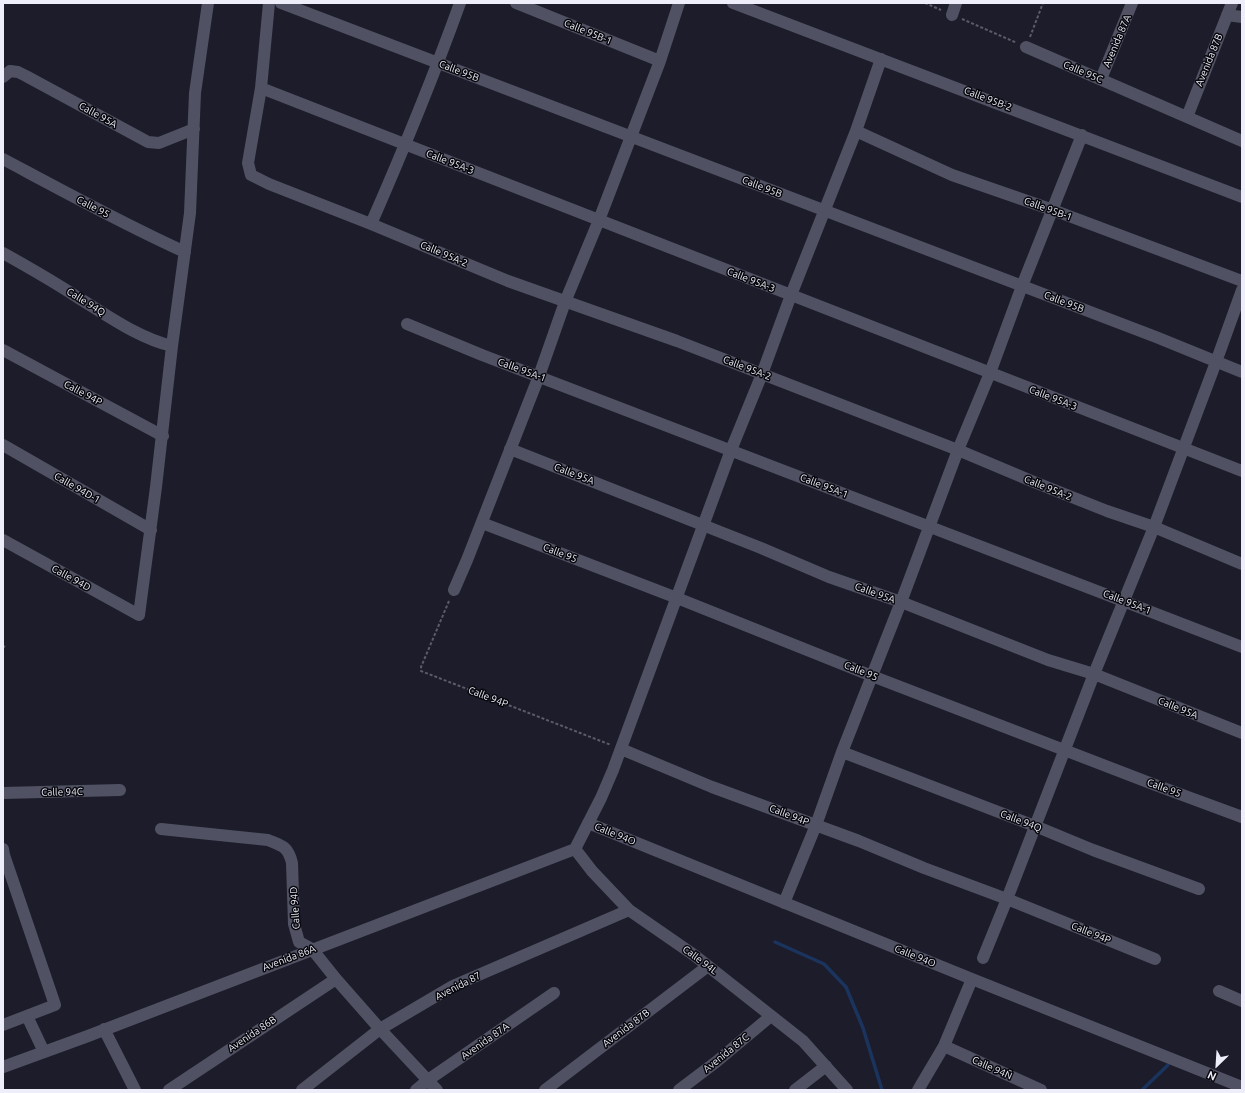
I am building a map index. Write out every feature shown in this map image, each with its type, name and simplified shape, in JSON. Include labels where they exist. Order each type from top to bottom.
[{"type":"street","points":[[151,530],[163,436],[172,346],[190,213],[195,94],[208,3]]},
{"type":"street","points":[[261,88],[269,3]]},
{"type":"street","name":"Calle 95B","points":[[281,3],[1022,286],[1242,372]]},
{"type":"street","points":[[371,224],[405,145],[460,3]]},
{"type":"street","name":"Calle 95B-1","points":[[516,3],[660,61]]},
{"type":"street","points":[[454,590],[468,560],[539,376],[565,302],[631,137],[660,61],[679,3]]},
{"type":"street","name":"Calle 95B-2","points":[[733,3],[1242,197]]},
{"type":"street","points":[[952,15],[956,3]]},
{"type":"street","name":"Avenida 87A","points":[[1101,80],[1132,3]]},
{"type":"street","name":"Avenida 87B","points":[[1187,117],[1232,3]]},
{"type":"street","points":[[1227,15],[1242,17]]},
{"type":"street","name":"Calle 95C","points":[[1026,47],[1242,141]]},
{"type":"street","points":[[575,849],[601,798],[621,749],[731,450],[856,132],[881,59]]},
{"type":"street","name":"Calle 95A","points":[[3,76],[10,71],[18,72],[148,142],[159,143],[194,129]]},
{"type":"street","name":"Calle 95A-3","points":[[261,88],[1242,471]]},
{"type":"street","name":"Calle 95A-2","points":[[261,88],[248,163],[251,175],[269,184],[371,224],[508,281],[677,341],[958,450],[1099,508],[1154,527],[1242,564]]},
{"type":"street","name":"Calle 95B-1","points":[[856,132],[952,175],[1053,210],[1242,281]]},
{"type":"street","points":[[784,903],[816,825],[842,752],[901,602],[958,450],[990,373],[1022,286],[1082,135]]},
{"type":"street","name":"Calle 95","points":[[3,159],[143,233],[185,252]]},
{"type":"street","name":"Calle 94Q","points":[[3,253],[126,327],[162,344],[172,346]]},
{"type":"street","points":[[983,958],[1094,674],[1154,527],[1242,290]]},
{"type":"street","name":"Calle 95A-1","points":[[406,324],[482,355],[1242,647]]},
{"type":"street","name":"Calle 94P","points":[[3,350],[163,436]]},
{"type":"street","name":"Calle 94D-1","points":[[3,445],[151,530]]},
{"type":"street","name":"Calle 95A","points":[[510,449],[829,576],[901,602],[1048,660],[1094,674],[1242,733]]},
{"type":"street","name":"Calle 95","points":[[482,523],[677,598],[872,676],[1242,817]]},
{"type":"street","name":"Calle 94D","points":[[3,540],[139,615],[151,530]]},
{"type":"street","name":"Calle 94P","points":[[621,749],[712,786],[859,841],[924,868],[1007,899],[1155,959]]},
{"type":"street","name":"Calle 94Q","points":[[842,752],[1035,826],[1093,850],[1199,889]]},
{"type":"street","name":"Calle 94C","points":[[3,793],[120,790]]},
{"type":"street","name":"Calle 94O","points":[[588,823],[972,979],[1242,1086]]},
{"type":"street","name":"Calle 94D","points":[[161,829],[268,840],[284,847],[290,855],[292,863],[294,924],[299,942],[312,949],[380,1029],[437,1090]]},
{"type":"street","points":[[3,849],[55,1005],[3,1025]]},
{"type":"street","name":"Calle 94L","points":[[575,849],[592,872],[629,910],[694,955],[803,1041],[847,1090]]},
{"type":"street","name":"Avenida 86A","points":[[3,1067],[575,849]]},
{"type":"street","name":"Avenida 87","points":[[302,1090],[380,1029],[453,986],[629,910]]},
{"type":"street","name":"Avenida 87B","points":[[546,1090],[708,966]]},
{"type":"street","name":"Avenida 86B","points":[[169,1090],[336,979]]},
{"type":"street","points":[[918,1090],[944,1046],[972,979]]},
{"type":"street","points":[[1219,992],[1242,1001]]},
{"type":"street","name":"Avenida 87A","points":[[416,1090],[428,1080],[554,993]]},
{"type":"street","points":[[27,1016],[44,1052]]},
{"type":"street","name":"Avenida 87C","points":[[679,1090],[716,1062],[771,1016]]},
{"type":"street","points":[[104,1029],[135,1090]]},
{"type":"street","name":"Calle 94Ñ","points":[[944,1046],[1041,1090]]},
{"type":"street","points":[[795,1090],[826,1066]]},
{"type":"path","points":[[925,3],[1026,47],[1043,3]]},
{"type":"path","name":"Calle 94P","points":[[454,590],[421,671],[621,749]]},
{"type":"waterway","points":[[775,942],[824,964],[846,987],[863,1028],[882,1090]]},
{"type":"waterway","points":[[1142,1090],[1168,1065]]}]
